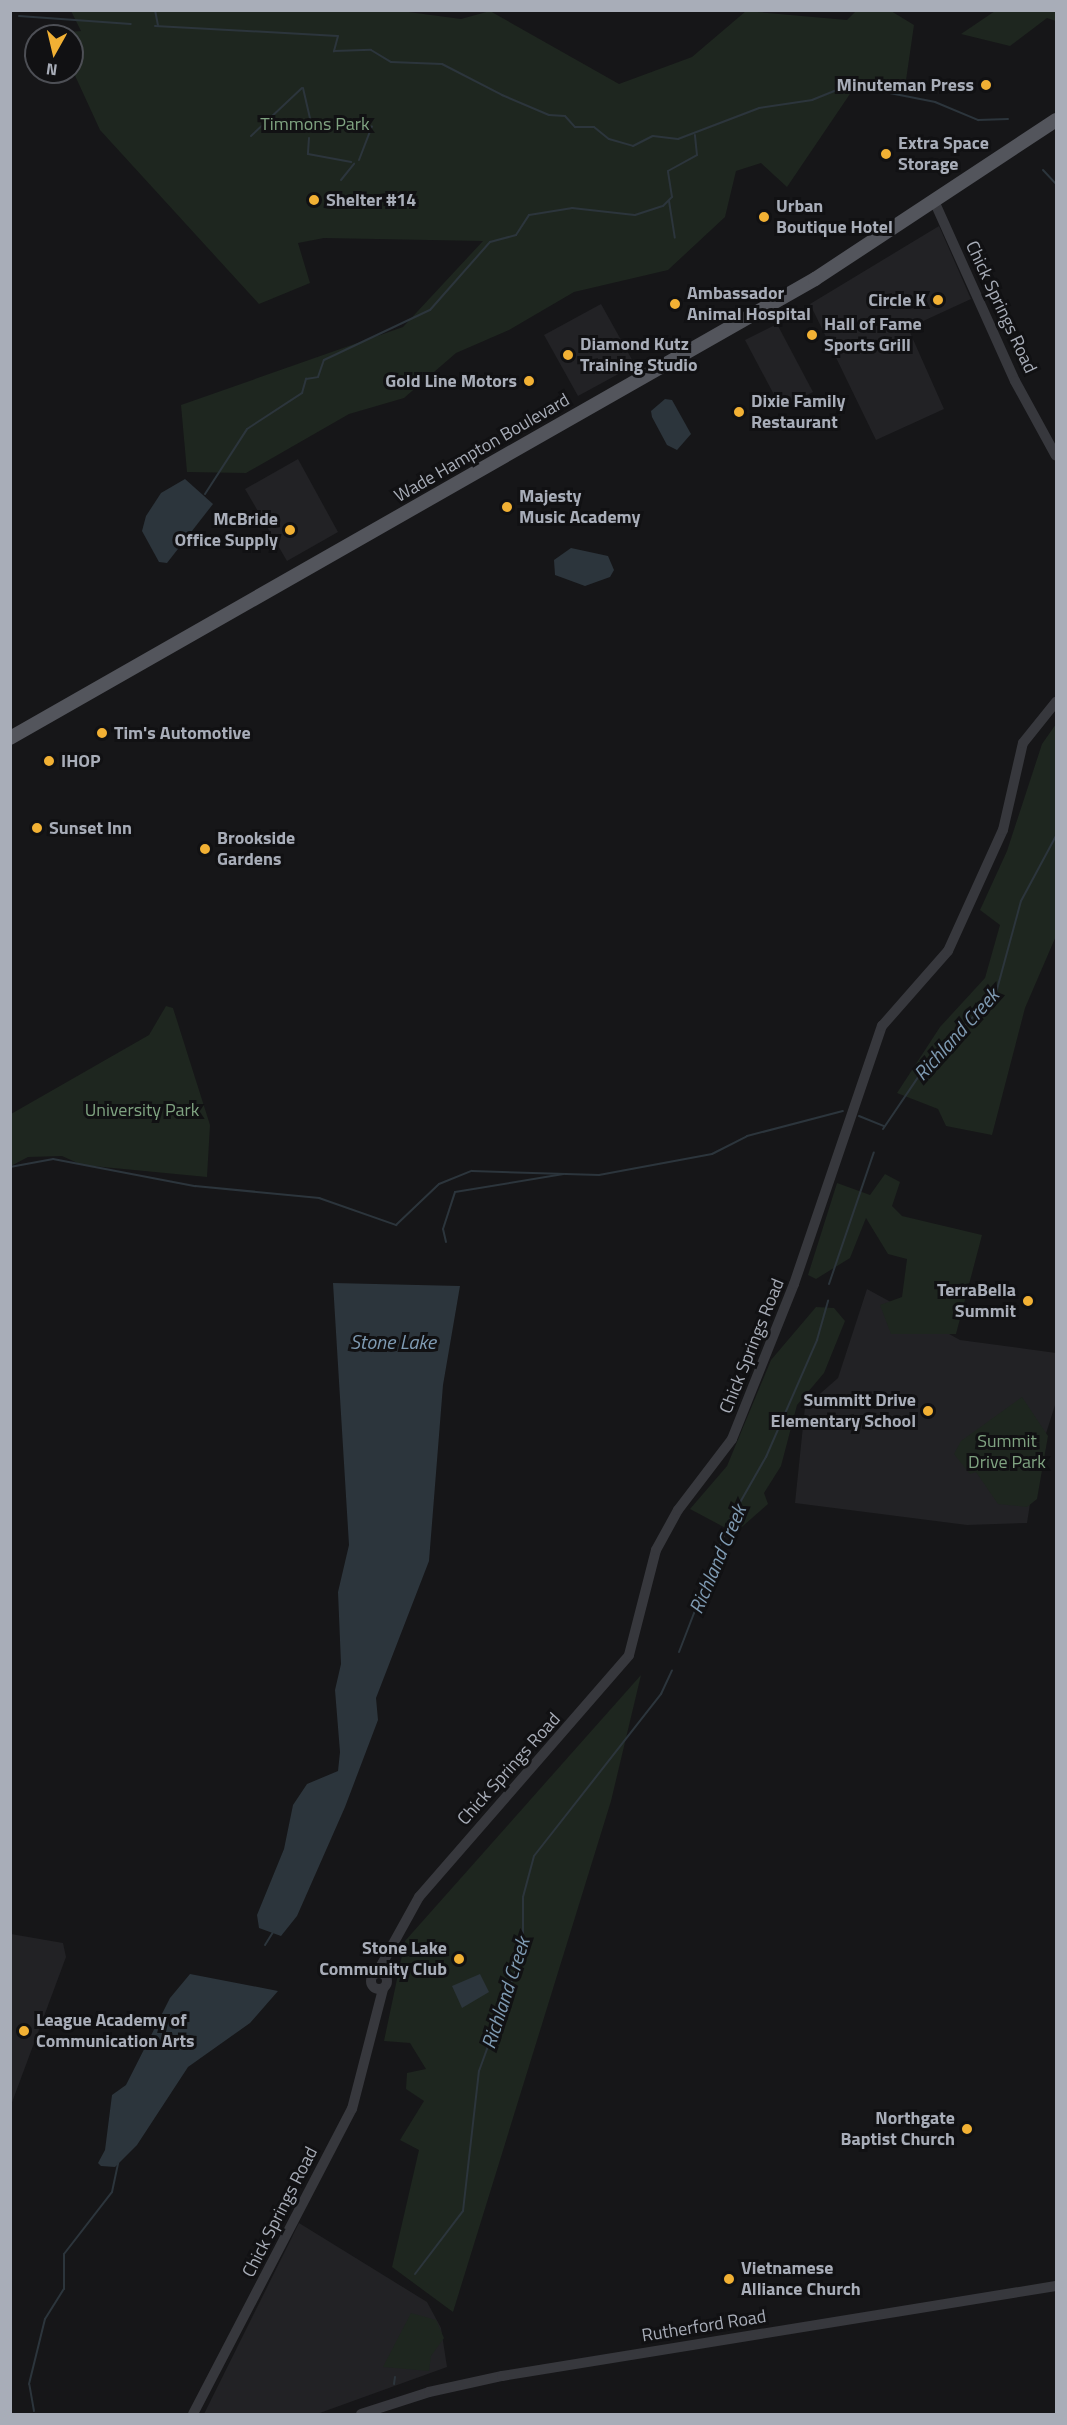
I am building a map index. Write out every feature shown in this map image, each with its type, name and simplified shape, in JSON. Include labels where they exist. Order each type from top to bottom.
[{"type":"main road","name":"Wade Hampton Boulevard","points":[[10,738],[790,294],[935,202],[1056,120]]},
{"type":"street","name":"Chick Springs Road","points":[[935,202],[1015,381],[1056,456]]},
{"type":"street","name":"Chick Springs Road","points":[[194,2415],[352,2109],[374,2017],[377,1987],[387,1950],[418,1897],[629,1655],[660,1539],[725,1451],[740,1419],[794,1284],[882,1026],[948,951],[1003,830],[1023,743],[1056,702]]},
{"type":"street","name":"Rutherford Road","points":[[361,2415],[491,2378],[1056,2286]]},
{"type":"shaded area","points":[[939,226],[971,299],[908,328],[944,409],[876,440],[810,304]]},
{"type":"shaded area","points":[[601,304],[635,365],[578,396],[544,335]]},
{"type":"shaded area","points":[[777,324],[813,392],[781,408],[745,340]]},
{"type":"shaded area","points":[[298,459],[338,532],[287,561],[245,489]]},
{"type":"shaded area","name":"Summitt Drive Elementary School","points":[[867,1289],[960,1340],[1056,1353],[1056,1402],[1036,1465],[1027,1523],[967,1525],[795,1503],[805,1407],[838,1378]]},
{"type":"shaded area","name":"League Academy of Communication Arts","points":[[11,1934],[63,1943],[66,1957],[11,2105]]},
{"type":"shaded area","points":[[299,2223],[427,2302],[441,2328],[447,2367],[317,2414],[204,2414]]},
{"type":"green space","name":"Timmons Park","points":[[71,11],[401,11],[461,19],[490,11],[619,84],[692,57],[746,11],[847,20],[856,11],[891,11],[914,25],[904,94],[854,88],[787,187],[761,163],[736,171],[725,217],[668,270],[574,292],[509,330],[456,353],[404,398],[349,414],[246,473],[187,472],[181,405],[403,327],[483,241],[324,238],[298,243],[310,283],[259,304],[100,130],[79,84],[84,84],[84,24],[78,24]]},
{"type":"green space","points":[[995,11],[1056,11],[1056,21],[1047,18],[1010,46],[961,34]]},
{"type":"green space","points":[[1056,724],[1056,936],[1025,1008],[992,1135],[946,1126],[938,1109],[897,1093],[940,1027],[985,978],[1000,925],[980,910],[1007,851],[1042,744]]},
{"type":"green space","name":"University Park","points":[[166,1006],[173,1008],[210,1125],[207,1177],[82,1165],[62,1156],[28,1157],[11,1166],[11,1114],[149,1035]]},
{"type":"green space","points":[[885,1174],[900,1182],[892,1206],[902,1216],[982,1235],[956,1334],[891,1334],[880,1305],[902,1297],[907,1259],[888,1254],[866,1218],[850,1258],[816,1279],[808,1275],[837,1183],[870,1195]]},
{"type":"green space","points":[[816,1307],[834,1308],[845,1321],[824,1373],[797,1405],[781,1466],[764,1493],[768,1504],[735,1533],[690,1509],[727,1466],[771,1360]]},
{"type":"green space","name":"Summit Drive Park","points":[[1022,1397],[1048,1436],[1037,1499],[1027,1507],[998,1504],[976,1472],[970,1474],[954,1454],[961,1441]]},
{"type":"green space","points":[[641,1675],[611,1801],[453,2312],[392,2267],[419,2150],[400,2140],[424,2101],[406,2089],[407,2073],[426,2069],[410,2043],[384,2041],[405,1941]]},
{"type":"green space","points":[[411,2313],[436,2320],[444,2338],[431,2356],[429,2371],[383,2367]]},
{"type":"water","points":[[665,399],[672,400],[691,434],[677,450],[667,445],[652,417],[651,411]]},
{"type":"water","points":[[185,479],[213,504],[167,563],[159,562],[142,531],[146,516],[161,493]]},
{"type":"water","points":[[571,548],[608,556],[614,570],[610,577],[585,586],[555,575],[554,560]]},
{"type":"water","name":"Stone Lake","points":[[333,1283],[460,1286],[443,1385],[429,1561],[376,1698],[378,1720],[345,1807],[297,1916],[281,1936],[259,1928],[257,1915],[284,1849],[293,1805],[307,1784],[338,1771],[340,1752],[335,1690],[341,1664],[338,1592],[349,1545]]},
{"type":"water","points":[[190,1974],[278,1991],[250,2023],[188,2067],[137,2145],[115,2167],[101,2166],[98,2163],[105,2150],[112,2095],[126,2085],[170,1998]]},
{"type":"water","points":[[480,1974],[489,1992],[462,2008],[452,1986]]},
{"type":"waterway","points":[[155,10],[158,26]]},
{"type":"waterway","points":[[19,16],[131,24]]},
{"type":"waterway","points":[[155,26],[338,36],[334,51],[371,50],[391,62],[442,64],[502,95],[549,115],[565,116],[575,127],[594,127],[609,139],[633,146],[653,136],[678,139],[759,108],[812,100],[849,85],[935,102],[978,120],[1008,119]]},
{"type":"waterway","points":[[251,136],[302,88]]},
{"type":"waterway","points":[[303,88],[311,124]]},
{"type":"waterway","points":[[359,160],[372,126]]},
{"type":"waterway","points":[[205,494],[247,429],[302,393],[306,379],[318,377],[324,360],[430,310],[490,242],[516,235],[529,215],[572,208],[635,215],[663,206],[672,197],[668,171],[697,155],[695,135]]},
{"type":"waterway","points":[[309,138],[308,154],[351,162]]},
{"type":"waterway","points":[[341,180],[354,164]]},
{"type":"waterway","points":[[1043,170],[1056,184]]},
{"type":"waterway","points":[[669,201],[675,238]]},
{"type":"waterway","name":"Richland Creek","points":[[883,1129],[925,1067],[996,993],[1021,901],[1056,836]]},
{"type":"waterway","points":[[10,1167],[53,1159],[195,1186],[319,1198],[396,1225],[439,1184],[472,1171],[599,1175],[712,1154],[747,1136],[843,1111]]},
{"type":"waterway","points":[[859,1116],[884,1126]]},
{"type":"waterway","name":"Richland Creek","points":[[829,1284],[874,1152]]},
{"type":"waterway","points":[[446,1242],[443,1229],[455,1192],[564,1174]]},
{"type":"waterway","name":"Richland Creek","points":[[679,1652],[730,1520],[766,1457],[817,1340],[828,1301]]},
{"type":"waterway","name":"Richland Creek","points":[[415,2274],[463,2211],[479,2071],[523,1950],[523,1897],[534,1856],[661,1694],[672,1670]]},
{"type":"waterway","points":[[265,1945],[273,1932]]},
{"type":"waterway","points":[[34,2411],[29,2384],[45,2319],[64,2289],[64,2254],[112,2192],[118,2163]]},
{"type":"waterway","name":"Richland Creek","points":[[394,2384],[395,2377]]},
{"type":"place","name":"Minuteman Press","points":[[986,85]]},
{"type":"place","name":"Extra Space Storage","points":[[886,154]]},
{"type":"place","name":"Shelter #14","points":[[314,200]]},
{"type":"place","name":"Urban Boutique Hotel","points":[[764,217]]},
{"type":"place","name":"Circle K","points":[[938,300]]},
{"type":"place","name":"Ambassador Animal Hospital","points":[[675,304]]},
{"type":"place","name":"Hall of Fame Sports Grill","points":[[812,335]]},
{"type":"place","name":"Diamond Kutz Training Studio","points":[[568,355]]},
{"type":"place","name":"Gold Line Motors","points":[[529,381]]},
{"type":"place","name":"Dixie Family Restaurant","points":[[739,412]]},
{"type":"place","name":"Majesty Music Academy","points":[[507,507]]},
{"type":"place","name":"McBride Office Supply","points":[[290,530]]},
{"type":"place","name":"Tim's Automotive","points":[[102,733]]},
{"type":"place","name":"IHOP","points":[[49,761]]},
{"type":"place","name":"Sunset Inn","points":[[37,828]]},
{"type":"place","name":"Brookside Gardens","points":[[205,849]]},
{"type":"place","name":"TerraBella Summit","points":[[1028,1301]]},
{"type":"place","name":"Summitt Drive Elementary School","points":[[928,1411]]},
{"type":"place","name":"Stone Lake Community Club","points":[[459,1959]]},
{"type":"place","name":"League Academy of Communication Arts","points":[[24,2031]]},
{"type":"place","name":"Northgate Baptist Church","points":[[967,2129]]},
{"type":"place","name":"Vietnamese Alliance Church","points":[[729,2279]]}]
